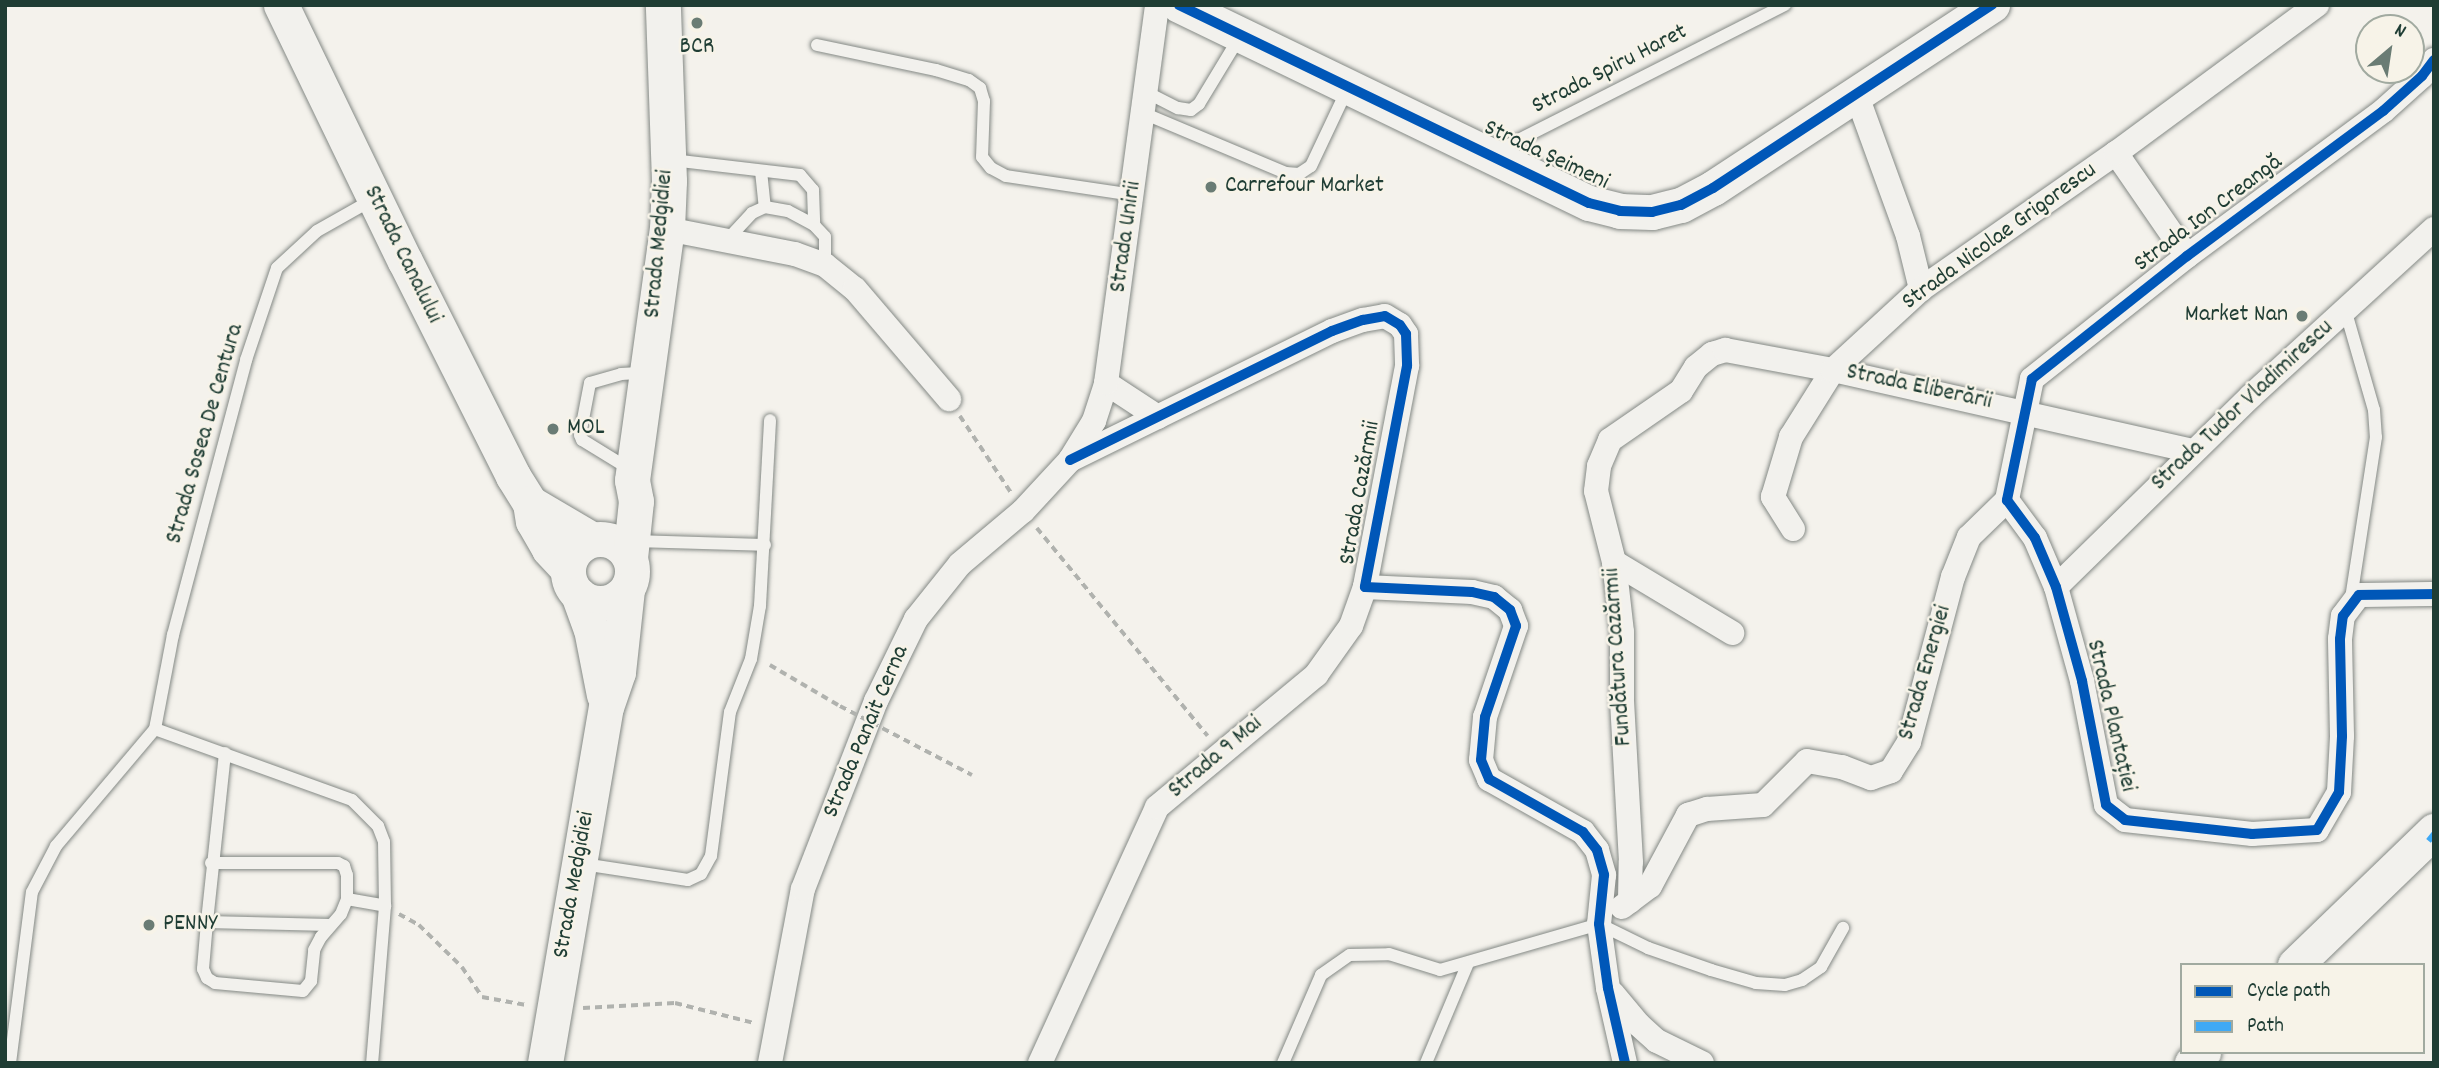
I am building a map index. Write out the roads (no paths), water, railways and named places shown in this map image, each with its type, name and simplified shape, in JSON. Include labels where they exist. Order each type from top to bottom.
[{"type":"main road","name":"Strada Canalului","points":[[281,5],[374,199],[513,476],[530,503],[533,521],[549,550],[572,581]]},
{"type":"main road","name":"Strada Medgidiei","points":[[545,1063],[551,1010],[580,863],[606,707],[618,672],[615,551],[619,494],[632,476],[667,229],[668,159],[663,5]]},
{"type":"main road","name":"Strada Șeimeni","points":[[1179,5],[1589,203],[1620,211],[1652,212],[1681,205],[1713,188],[1992,5]]},
{"type":"main road","name":"Strada Canalului","points":[[530,503],[615,551]]},
{"type":"main road","points":[[574,550],[615,551],[621,596],[604,603],[586,600],[572,581],[574,550]]},
{"type":"main road","name":"Strada Medgidiei","points":[[572,581],[591,629],[606,707]]},
{"type":"main road","points":[[2297,963],[2434,831]]},
{"type":"street","name":"Strada Unirii","points":[[1070,460],[1094,421],[1106,383],[1157,5]]},
{"type":"street","name":"Strada Nicolae Grigorescu","points":[[1793,529],[1773,497],[1791,437],[1833,370],[1921,289],[2116,153],[2309,8]]},
{"type":"street","name":"Strada Ion Creangă","points":[[2026,411],[2032,379],[2186,256],[2383,111],[2434,60]]},
{"type":"street","points":[[1857,96],[1908,236],[1921,289]]},
{"type":"street","points":[[2116,153],[2186,256]]},
{"type":"street","points":[[667,229],[795,254],[825,265],[855,289],[949,399]]},
{"type":"street","name":"Strada Tudor Vladimirescu","points":[[2056,587],[2193,452],[2434,229]]},
{"type":"street","name":"Strada Cazărmii","points":[[1070,460],[1332,331],[1363,320],[1385,316],[1400,325],[1406,334],[1407,366],[1365,587],[1472,592],[1494,597],[1510,610],[1516,626],[1485,717],[1481,760],[1489,779],[1583,832],[1597,850],[1604,875],[1599,924]]},
{"type":"street","name":"Strada Eliberării","points":[[1725,350],[2026,411],[2193,452]]},
{"type":"street","name":"Fundătura Cazărmii","points":[[1630,901],[1631,862],[1622,699],[1622,632],[1614,562],[1596,491],[1603,453],[1610,440],[1625,427],[1681,391],[1696,367],[1712,354],[1725,350]]},
{"type":"street","points":[[1106,383],[1158,417]]},
{"type":"street","points":[[2007,500],[2026,411]]},
{"type":"street","name":"Strada Panait Cerna","points":[[770,1063],[803,889],[876,701],[916,619],[960,564],[1023,511],[1070,460]]},
{"type":"street","name":"Strada Plantației","points":[[2007,500],[2035,538],[2056,587],[2082,681],[2106,806],[2125,820],[2252,834],[2317,830],[2339,792],[2342,736],[2340,639],[2343,616],[2350,603]]},
{"type":"street","name":"Strada Energiei","points":[[1599,924],[1650,886],[1688,815],[1707,809],[1763,805],[1807,761],[1842,767],[1871,778],[1891,771],[1909,742],[1953,577],[1969,537],[2007,500]]},
{"type":"street","points":[[1614,562],[1731,633]]},
{"type":"street","name":"Strada 9 Mai","points":[[1040,1063],[1157,807],[1316,675],[1351,626],[1365,587]]},
{"type":"street","points":[[2350,603],[2359,596],[2434,594]]},
{"type":"street","points":[[1599,924],[1608,988],[1625,1063]]},
{"type":"street","points":[[1608,988],[1639,1025],[1657,1041],[1702,1063]]},
{"type":"lane","name":"Strada Spiru Haret","points":[[1491,155],[1785,5]]},
{"type":"lane","points":[[1144,103],[1191,110],[1199,104],[1241,35]]},
{"type":"lane","points":[[817,45],[936,70],[969,80],[980,88],[984,102],[982,157],[990,169],[1006,176],[1133,195]]},
{"type":"lane","points":[[1144,103],[1286,173],[1299,174],[1311,166],[1349,87]]},
{"type":"lane","points":[[668,159],[800,175],[813,190],[814,225]]},
{"type":"lane","points":[[761,171],[765,207]]},
{"type":"lane","name":"Strada Sosea De Centura","points":[[155,729],[183,595],[246,360],[277,268],[317,231],[374,199]]},
{"type":"lane","points":[[727,240],[752,213],[765,207],[788,211],[814,225],[825,237],[825,265]]},
{"type":"lane","points":[[2345,309],[2374,410],[2376,437],[2350,603]]},
{"type":"lane","points":[[632,476],[582,440],[580,435],[590,383],[621,374],[647,373]]},
{"type":"lane","points":[[580,863],[688,880],[701,874],[711,856],[730,712],[751,659],[760,606],[770,420]]},
{"type":"lane","points":[[615,551],[765,545]]},
{"type":"lane","points":[[10,1063],[32,892],[56,846],[155,729],[352,800],[378,826],[384,842],[385,906],[372,1063]]},
{"type":"lane","points":[[211,863],[338,863],[344,866],[347,875],[347,899],[341,914],[330,925],[314,950],[311,981],[303,991],[215,983],[207,978],[203,970],[211,863],[225,753]]},
{"type":"lane","points":[[347,899],[385,906]]},
{"type":"lane","points":[[207,922],[330,925]]},
{"type":"lane","points":[[1283,1063],[1321,975],[1350,956],[1389,954],[1440,970],[1599,924],[1648,948],[1712,970],[1756,983],[1785,985],[1802,980],[1821,967],[1843,928]]},
{"type":"lane","points":[[1426,1063],[1468,963]]},
{"type":"place","name":"BCR","points":[[697,23]]},
{"type":"place","name":"Carrefour Market","points":[[1211,187]]},
{"type":"place","name":"Market Nan","points":[[2302,316]]},
{"type":"place","name":"MOL","points":[[553,429]]},
{"type":"place","name":"PENNY","points":[[149,925]]}]
